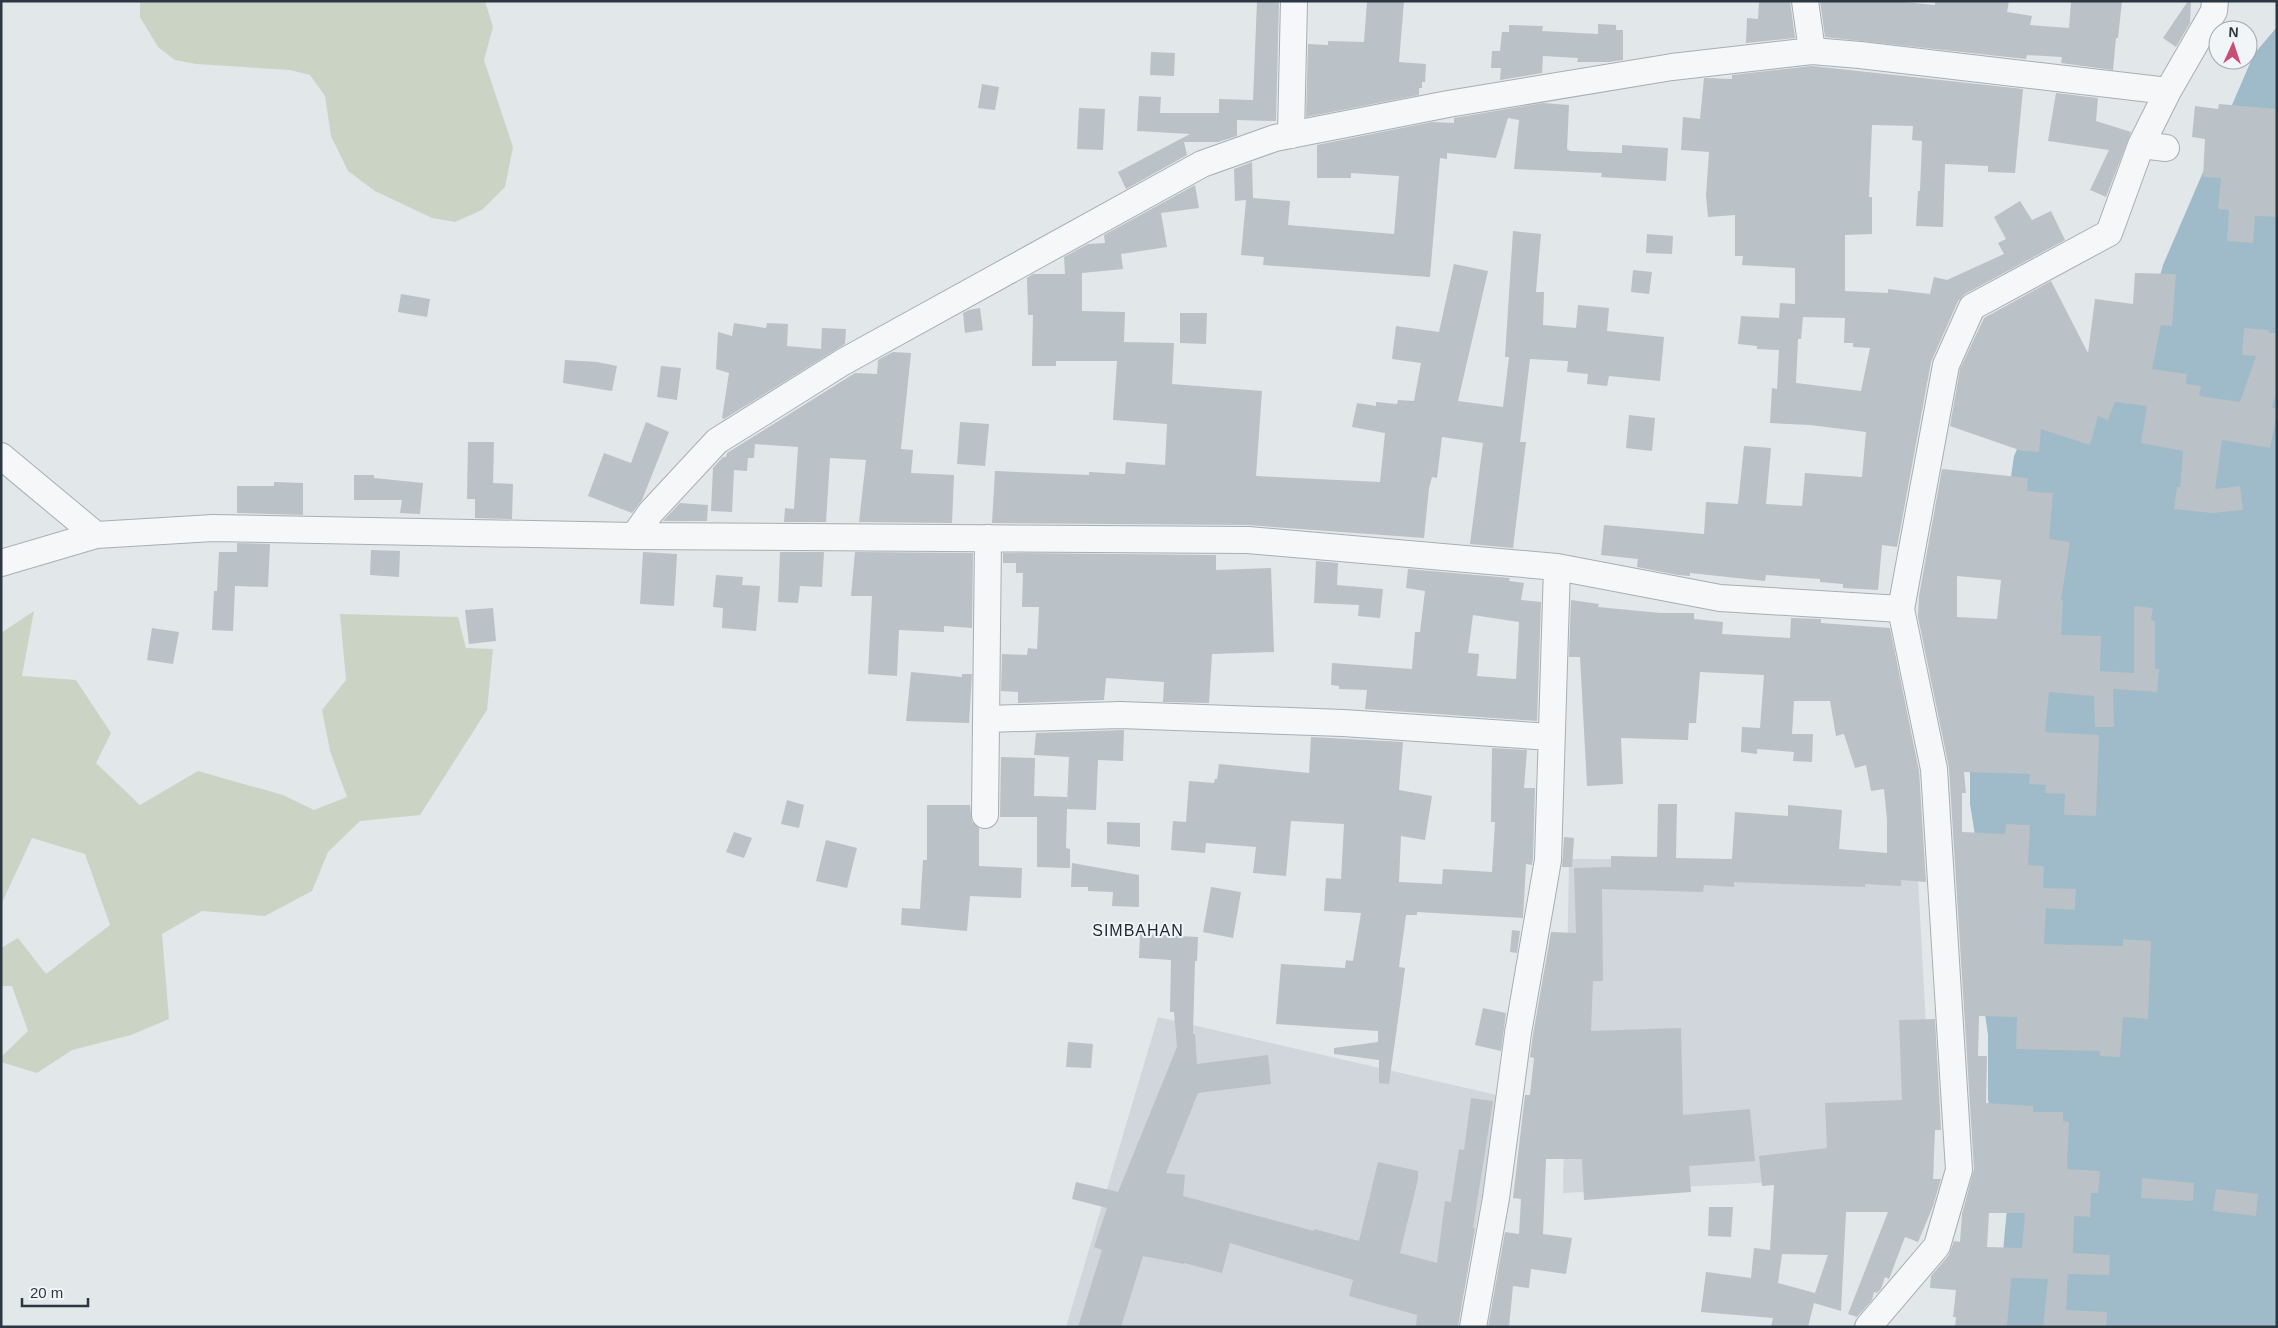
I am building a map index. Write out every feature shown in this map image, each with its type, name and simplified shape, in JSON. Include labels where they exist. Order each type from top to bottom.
[{"type":"street","points":[[1291,135],[1294,1]]},
{"type":"street","points":[[1805,1],[1812,51]]},
{"type":"street","points":[[1868,1327],[1937,1246],[1959,1170],[1934,770],[1900,609],[1946,365],[1972,307],[2109,233],[2153,147],[2168,91],[2214,11],[2215,1]]},
{"type":"street","points":[[634,536],[651,512],[717,441],[843,362],[1202,164],[1274,138],[1448,104],[1672,67],[1812,51],[2168,91]]},
{"type":"street","points":[[1,456],[96,535]]},
{"type":"street","points":[[1,563],[96,535],[212,528],[634,536],[1248,540],[1556,567],[1720,598],[1900,609]]},
{"type":"street","points":[[986,814],[988,538]]},
{"type":"street","points":[[1473,1327],[1496,1198],[1518,1033],[1548,860],[1556,567]]},
{"type":"street","points":[[988,719],[1139,715],[1343,723],[1551,737]]},
{"type":"shaded area","points":[[1569,859],[1917,860],[1934,1174],[1563,1193]]},
{"type":"shaded area","points":[[1158,1017],[1501,1096],[1457,1327],[1066,1327]]},
{"type":"green space","points":[[140,1],[485,1],[493,27],[484,60],[513,147],[505,187],[482,210],[455,222],[432,218],[375,191],[348,171],[331,136],[325,96],[310,75],[290,70],[196,64],[175,60],[158,47],[140,17]]},
{"type":"green space","points":[[34,611],[22,676],[76,680],[111,733],[96,763],[140,805],[198,771],[283,795],[314,810],[347,797],[330,751],[322,710],[346,680],[340,614],[458,617],[466,648],[493,649],[487,710],[420,815],[360,821],[328,852],[312,891],[265,916],[202,911],[162,934],[169,1019],[131,1035],[72,1050],[37,1073],[1,1062],[1,1057],[28,1031],[12,986],[1,986],[1,948],[18,938],[46,974],[110,925],[85,854],[32,838],[1,905],[1,633]]},
{"type":"water","points":[[2277,27],[2277,1327],[1988,1327],[2003,1252],[2007,1208],[1988,1099],[1988,1035],[1984,1007],[1978,854],[1970,804],[1970,744],[2027,695],[2006,512],[2014,456],[2049,377],[2128,391],[2163,265],[2247,70],[2258,70],[2258,49]]},
{"type":"building","points":[[1257,1],[1279,1],[1276,121],[1237,120],[1237,136],[1218,142],[1184,142],[1187,155],[1126,189],[1118,172],[1190,134],[1137,131],[1139,96],[1161,97],[1160,113],[1219,113],[1219,99],[1253,100]]},
{"type":"building","points":[[1367,1],[1404,1],[1399,62],[1426,64],[1425,82],[1422,82],[1422,88],[1419,88],[1419,95],[1306,117],[1308,44],[1328,45],[1328,41],[1364,42]]},
{"type":"building","points":[[1759,1],[1790,1],[1795,38],[1746,43],[1747,18],[1758,19]]},
{"type":"building","points":[[1820,1],[1894,1],[1935,5],[1935,1],[2009,1],[2007,12],[2032,16],[2030,25],[2069,28],[2071,1],[2122,1],[2113,70],[2061,63],[2062,57],[2027,55],[2026,59],[1825,37]]},
{"type":"building","points":[[2188,1],[2191,1],[2190,23],[2176,47],[2163,38]]},
{"type":"building","points":[[1598,24],[1616,25],[1616,30],[1623,30],[1623,60],[1577,62],[1578,58],[1543,56],[1542,73],[1500,80],[1501,68],[1491,68],[1492,51],[1500,51],[1502,32],[1509,32],[1509,25],[1543,26],[1542,31],[1598,34]]},
{"type":"building","points":[[1151,52],[1175,53],[1174,76],[1150,75]]},
{"type":"building","points":[[1812,66],[2023,89],[2015,173],[1988,172],[1988,166],[1945,164],[1943,227],[1916,226],[1918,191],[1920,191],[1922,141],[1912,140],[1913,126],[1872,125],[1869,197],[1872,197],[1872,234],[1845,235],[1845,291],[1888,293],[1888,289],[1930,294],[1934,277],[1947,280],[2004,254],[1998,243],[2006,239],[1994,217],[2020,201],[2032,220],[2051,211],[2065,240],[1965,294],[1958,301],[1931,362],[1897,547],[1882,545],[1878,590],[1843,588],[1843,584],[1820,582],[1820,579],[1766,575],[1765,581],[1690,573],[1690,576],[1678,575],[1637,567],[1638,559],[1601,555],[1604,525],[1704,534],[1706,502],[1738,504],[1744,446],[1771,448],[1766,504],[1802,506],[1805,473],[1862,477],[1866,432],[1810,425],[1770,423],[1772,388],[1777,389],[1779,350],[1757,349],[1757,346],[1738,344],[1741,316],[1779,318],[1780,303],[1795,304],[1795,268],[1742,265],[1743,256],[1735,256],[1735,215],[1708,217],[1706,195],[1709,152],[1681,150],[1683,117],[1700,119],[1704,78],[1732,79],[1732,75]],"holes":[[[1803,317],[1845,318],[1844,343],[1853,343],[1853,347],[1870,348],[1861,391],[1796,383],[1798,339],[1801,339]]]},
{"type":"building","points":[[982,84],[999,87],[995,110],[978,108]]},
{"type":"building","points":[[2056,93],[2098,98],[2096,121],[2131,132],[2106,197],[2090,190],[2109,150],[2048,141]]},
{"type":"building","points":[[1543,103],[1569,105],[1567,149],[1570,151],[1622,153],[1622,145],[1668,148],[1666,181],[1601,177],[1602,173],[1514,169],[1519,120],[1508,118],[1496,158],[1447,153],[1447,159],[1440,158],[1430,277],[1263,265],[1264,257],[1241,255],[1246,200],[1235,201],[1234,169],[1252,162],[1253,198],[1290,201],[1288,225],[1394,234],[1399,176],[1351,173],[1351,178],[1317,178],[1317,145],[1432,122],[1454,123],[1454,118]]},
{"type":"building","points":[[2219,104],[2277,109],[2277,217],[2255,216],[2253,243],[2227,241],[2229,210],[2218,209],[2221,178],[2203,177],[2205,139],[2192,137],[2195,106],[2218,109]]},
{"type":"building","points":[[1079,108],[1105,109],[1103,150],[1077,149]]},
{"type":"building","points":[[1195,185],[1199,208],[1161,213],[1167,247],[1121,254],[1123,269],[1082,273],[1082,311],[1125,312],[1124,342],[1174,343],[1172,384],[1262,391],[1256,476],[1380,482],[1385,433],[1352,427],[1357,403],[1376,406],[1376,402],[1397,404],[1398,400],[1414,401],[1421,363],[1392,359],[1396,326],[1439,332],[1454,264],[1488,271],[1458,401],[1503,407],[1509,357],[1505,357],[1513,231],[1541,234],[1536,292],[1544,292],[1543,325],[1576,328],[1578,305],[1609,308],[1607,331],[1664,337],[1660,381],[1609,376],[1607,386],[1587,384],[1588,374],[1567,372],[1568,361],[1530,359],[1520,442],[1526,442],[1513,548],[1470,544],[1483,443],[1442,437],[1437,478],[1432,477],[1429,488],[1424,538],[1248,525],[992,523],[995,471],[1089,475],[1089,472],[1125,474],[1126,462],[1165,465],[1167,424],[1113,420],[1117,361],[1056,361],[1056,366],[1032,366],[1033,315],[1028,315],[1027,278],[1033,274],[1065,274],[1064,257],[1088,244],[1105,243],[1104,235]]},
{"type":"building","points":[[1647,234],[1673,236],[1672,254],[1646,253]]},
{"type":"building","points":[[1633,270],[1652,272],[1649,294],[1631,292]]},
{"type":"building","points":[[2135,273],[2176,274],[2172,326],[2161,325],[2152,369],[2187,374],[2186,384],[2201,386],[2199,396],[2240,402],[2256,356],[2242,355],[2244,328],[2269,330],[2269,333],[2277,333],[2277,391],[2272,407],[2277,409],[2277,413],[2270,448],[2222,440],[2215,489],[2240,486],[2243,510],[2212,513],[2174,509],[2177,487],[2180,487],[2183,451],[2141,443],[2147,406],[2115,402],[2108,420],[2098,416],[2090,445],[2041,429],[2039,452],[2022,451],[1950,426],[1960,369],[1984,318],[2051,281],[2088,353],[2095,299],[2133,304]]},
{"type":"building","points":[[401,294],[430,299],[427,317],[398,312]]},
{"type":"building","points":[[980,308],[983,330],[965,333],[963,313]]},
{"type":"building","points":[[1180,313],[1207,313],[1206,344],[1180,343]]},
{"type":"building","points":[[734,323],[766,328],[767,323],[788,324],[787,346],[821,349],[822,328],[846,329],[845,344],[724,419],[722,418],[729,373],[716,369],[718,332],[732,336]]},
{"type":"building","points":[[893,352],[911,353],[901,449],[913,450],[911,473],[954,475],[952,523],[859,522],[866,460],[830,458],[826,522],[784,522],[785,508],[794,509],[798,447],[755,444],[754,458],[748,458],[747,471],[734,470],[732,512],[711,511],[713,468],[723,457],[726,457],[727,453],[855,373],[877,374],[878,360]]},
{"type":"building","points":[[565,360],[597,362],[617,366],[612,391],[563,383]]},
{"type":"building","points":[[661,366],[681,368],[677,400],[657,397]]},
{"type":"building","points":[[1629,415],[1655,418],[1652,451],[1626,448]]},
{"type":"building","points":[[646,422],[669,432],[642,500],[632,513],[588,496],[604,453],[631,463]]},
{"type":"building","points":[[960,422],[989,424],[985,466],[957,464]]},
{"type":"building","points":[[468,442],[494,442],[493,483],[513,484],[512,519],[475,518],[475,499],[467,499]]},
{"type":"building","points":[[1942,469],[2028,478],[2027,491],[2053,493],[2049,539],[2070,542],[2061,600],[2063,601],[2061,635],[2101,636],[2100,671],[2134,673],[2134,606],[2153,608],[2151,620],[2155,621],[2155,669],[2159,669],[2157,692],[2113,689],[2114,727],[2095,727],[2094,696],[2049,692],[2045,732],[2099,735],[2096,816],[2064,815],[2065,794],[2045,793],[2046,785],[2029,784],[2030,774],[1964,772],[1966,793],[1962,793],[1962,832],[2005,834],[2006,824],[2030,825],[2028,865],[2044,866],[2043,888],[2076,889],[2075,910],[2046,908],[2044,944],[2123,946],[2123,939],[2151,941],[2148,1019],[2123,1017],[2120,1057],[2100,1056],[2100,1051],[2016,1049],[2017,1017],[1979,1016],[1978,1056],[1987,1056],[1986,1103],[2033,1106],[2033,1112],[2063,1112],[2063,1121],[2069,1122],[2067,1169],[2100,1171],[2098,1193],[2091,1193],[2090,1217],[2074,1216],[2073,1253],[2110,1255],[2109,1275],[2068,1274],[2066,1310],[2107,1312],[2106,1327],[2043,1327],[2048,1279],[2011,1278],[2007,1327],[1955,1327],[1956,1317],[1953,1317],[1956,1290],[1930,1288],[1931,1276],[1949,1255],[1954,1241],[1960,1242],[1962,1214],[1974,1169],[1949,768],[1918,617],[1919,596]],"holes":[[[1957,576],[2001,580],[1997,619],[1957,617]],[[1989,1213],[2025,1213],[2022,1248],[1987,1247]]]},
{"type":"building","points":[[354,475],[374,475],[374,478],[423,483],[420,514],[400,513],[402,500],[354,500]]},
{"type":"building","points":[[274,482],[303,483],[303,515],[237,513],[237,486],[274,486]]},
{"type":"building","points":[[680,503],[708,505],[707,521],[663,521]]},
{"type":"building","points":[[237,543],[270,544],[268,587],[235,586],[233,631],[212,630],[219,552],[237,552]]},
{"type":"building","points":[[371,550],[400,551],[399,577],[370,575]]},
{"type":"building","points":[[643,552],[677,554],[674,606],[640,604]]},
{"type":"building","points":[[780,552],[824,552],[822,587],[800,586],[798,603],[778,602]]},
{"type":"building","points":[[855,552],[973,553],[972,628],[944,626],[944,632],[899,630],[897,676],[868,674],[872,596],[851,596]]},
{"type":"building","points":[[1003,553],[1216,555],[1216,570],[1271,568],[1274,652],[1212,654],[1209,703],[1163,702],[1164,682],[1106,678],[1104,700],[1018,703],[1018,692],[1001,691],[1002,654],[1027,655],[1028,648],[1037,649],[1039,607],[1022,607],[1023,573],[1016,573],[1016,563],[1003,563]]},
{"type":"building","points":[[1316,561],[1338,563],[1337,585],[1383,589],[1380,618],[1358,616],[1359,605],[1314,603]]},
{"type":"building","points":[[1408,569],[1510,578],[1509,581],[1524,583],[1521,600],[1541,602],[1537,721],[1365,709],[1367,690],[1339,689],[1339,686],[1331,685],[1332,663],[1412,669],[1415,632],[1420,632],[1425,591],[1406,588]],"holes":[[[1473,615],[1519,622],[1516,679],[1477,676],[1479,654],[1468,653]]]},
{"type":"building","points":[[716,575],[743,577],[742,585],[760,586],[756,631],[722,628],[723,608],[713,607]]},
{"type":"building","points":[[1571,600],[1599,604],[1598,607],[1660,613],[1694,613],[1694,619],[1723,622],[1722,634],[1790,638],[1791,618],[1821,619],[1821,623],[1890,628],[1919,771],[1926,882],[1901,880],[1901,886],[1865,884],[1865,887],[1734,882],[1734,887],[1704,885],[1703,892],[1602,889],[1603,981],[1593,981],[1591,1031],[1681,1028],[1683,1115],[1750,1109],[1755,1161],[1689,1166],[1691,1192],[1584,1200],[1582,1159],[1546,1159],[1543,1234],[1572,1238],[1566,1274],[1531,1269],[1529,1288],[1513,1286],[1509,1327],[1488,1327],[1505,1232],[1519,1234],[1521,1199],[1513,1198],[1525,1095],[1530,1095],[1534,1058],[1530,1057],[1533,1035],[1551,932],[1576,933],[1574,868],[1611,867],[1611,856],[1657,857],[1658,804],[1677,804],[1676,858],[1732,859],[1735,812],[1788,816],[1788,805],[1842,810],[1839,849],[1887,853],[1887,820],[1884,789],[1871,791],[1866,765],[1855,768],[1844,734],[1836,736],[1830,701],[1794,701],[1792,734],[1813,734],[1812,762],[1793,761],[1794,752],[1757,749],[1757,754],[1741,752],[1742,727],[1760,728],[1764,675],[1700,672],[1696,723],[1689,723],[1688,740],[1621,738],[1623,784],[1587,786],[1580,657],[1569,657]]},
{"type":"building","points":[[493,608],[496,641],[469,644],[465,610]]},
{"type":"building","points":[[152,628],[179,632],[173,664],[147,660]]},
{"type":"building","points":[[911,672],[962,677],[962,674],[972,674],[969,723],[906,721]]},
{"type":"building","points":[[1124,730],[1123,761],[1098,760],[1096,810],[1067,809],[1066,848],[1070,849],[1070,868],[1037,867],[1037,817],[1000,817],[1001,757],[1035,758],[1034,796],[1067,797],[1067,803],[1069,757],[1034,755],[1036,733]]},
{"type":"building","points":[[1311,737],[1403,742],[1399,790],[1432,796],[1425,840],[1401,836],[1399,882],[1442,884],[1443,869],[1492,872],[1495,822],[1491,822],[1492,748],[1527,750],[1524,788],[1535,788],[1533,858],[1532,865],[1526,864],[1523,918],[1417,912],[1417,915],[1406,915],[1399,967],[1405,968],[1389,1084],[1379,1083],[1379,1060],[1334,1054],[1334,1048],[1378,1042],[1378,1031],[1276,1024],[1281,964],[1345,968],[1346,960],[1353,961],[1361,913],[1324,911],[1326,878],[1341,879],[1344,824],[1291,821],[1286,876],[1253,873],[1256,847],[1206,843],[1205,853],[1171,850],[1173,821],[1186,822],[1189,781],[1214,783],[1215,779],[1217,779],[1219,764],[1309,773]]},
{"type":"building","points":[[787,800],[804,805],[799,828],[781,824]]},
{"type":"building","points":[[927,805],[970,805],[972,822],[979,828],[979,866],[1022,868],[1021,898],[970,896],[967,931],[901,925],[902,908],[920,909],[923,860],[927,860]]},
{"type":"building","points":[[1107,822],[1140,823],[1140,847],[1107,844]]},
{"type":"building","points":[[734,832],[752,838],[744,858],[726,852]]},
{"type":"building","points":[[1564,837],[1574,838],[1572,867],[1562,867]]},
{"type":"building","points":[[826,840],[857,848],[847,888],[816,881]]},
{"type":"building","points":[[1072,863],[1139,875],[1139,907],[1112,906],[1113,892],[1088,891],[1088,887],[1071,887]]},
{"type":"building","points":[[1211,887],[1241,892],[1233,938],[1203,932]]},
{"type":"building","points":[[1512,930],[1520,931],[1517,953],[1510,952]]},
{"type":"building","points":[[1140,934],[1198,937],[1197,961],[1195,961],[1193,1034],[1195,1034],[1197,1064],[1268,1055],[1271,1084],[1198,1093],[1166,1173],[1185,1175],[1183,1196],[1359,1241],[1378,1162],[1418,1171],[1418,1179],[1400,1253],[1437,1263],[1445,1201],[1451,1202],[1459,1149],[1464,1150],[1471,1098],[1493,1101],[1473,1228],[1475,1228],[1458,1327],[1416,1327],[1417,1315],[1349,1296],[1353,1280],[1230,1243],[1222,1273],[1184,1263],[1143,1256],[1121,1327],[1078,1327],[1102,1250],[1094,1247],[1107,1208],[1072,1199],[1076,1182],[1118,1192],[1177,1047],[1174,1012],[1170,1012],[1171,960],[1139,958]]},
{"type":"building","points":[[1483,1008],[1506,1013],[1501,1051],[1475,1045]]},
{"type":"building","points":[[1935,1019],[1941,1130],[1935,1130],[1933,1179],[1941,1179],[1933,1206],[1918,1242],[1905,1237],[1889,1279],[1885,1277],[1881,1289],[1877,1293],[1874,1292],[1872,1300],[1857,1317],[1848,1314],[1888,1212],[1846,1212],[1841,1311],[1814,1303],[1808,1327],[1771,1327],[1773,1318],[1701,1312],[1706,1272],[1751,1278],[1754,1248],[1770,1250],[1774,1185],[1762,1186],[1759,1156],[1827,1148],[1825,1103],[1902,1100],[1899,1020]],"holes":[[[1782,1254],[1828,1255],[1815,1293],[1778,1283]]]},
{"type":"building","points":[[1068,1042],[1093,1044],[1091,1068],[1066,1067]]},
{"type":"building","points":[[2142,1178],[2194,1183],[2193,1201],[2141,1198]]},
{"type":"building","points":[[2216,1189],[2258,1194],[2256,1216],[2213,1211]]},
{"type":"building","points":[[1709,1207],[1733,1207],[1731,1237],[1708,1236]]},
{"type":"district","name":"SIMBAHAN","points":[[1138,930]]}]
